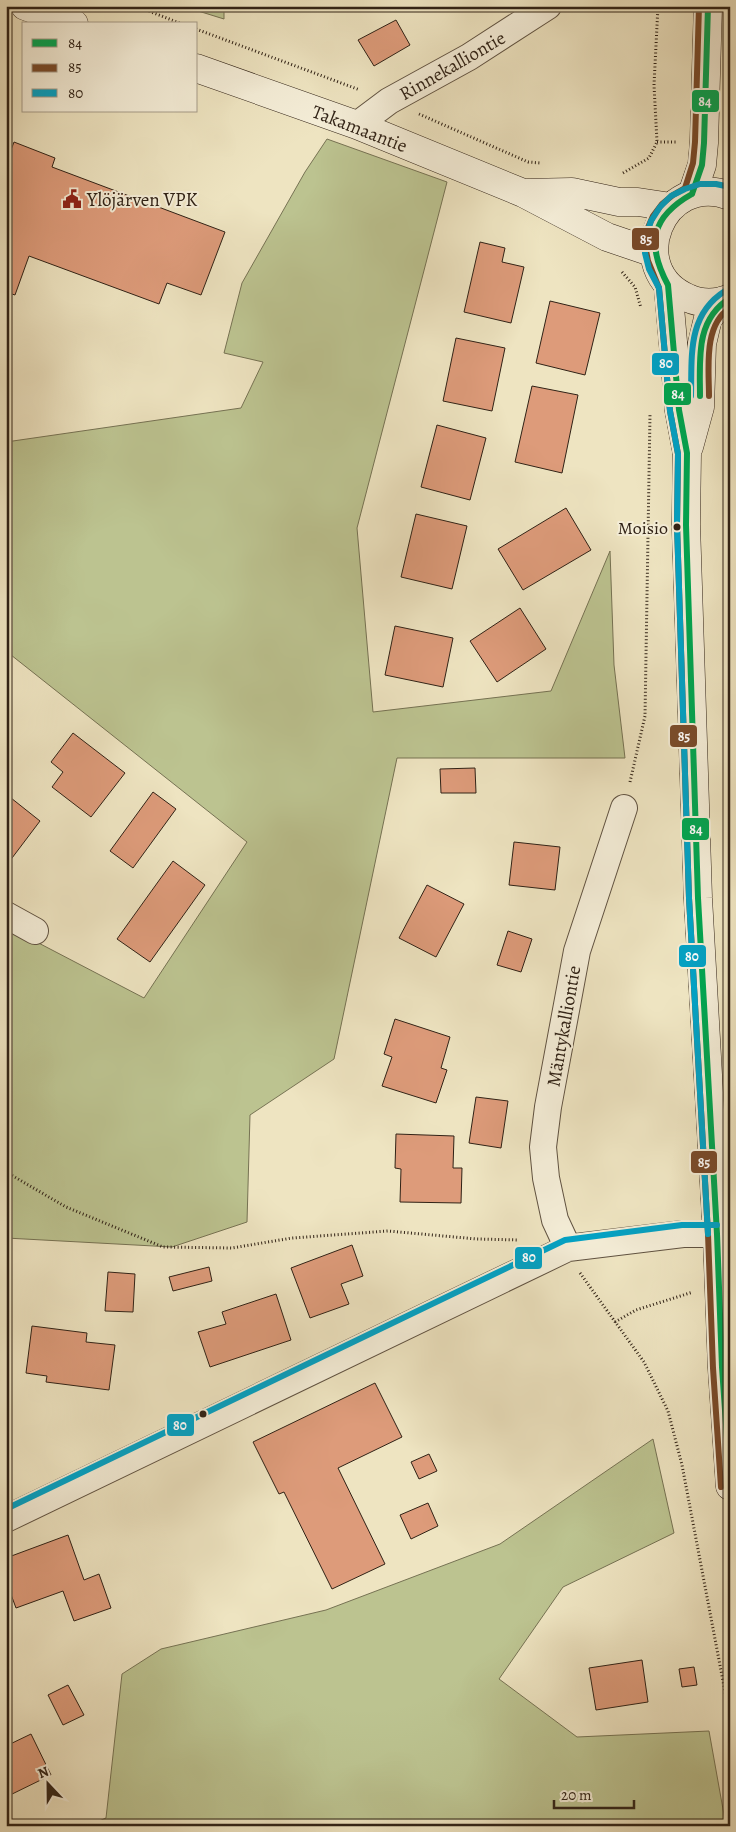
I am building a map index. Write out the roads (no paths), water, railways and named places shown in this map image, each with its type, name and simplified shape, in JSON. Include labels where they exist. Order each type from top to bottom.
[{"type":"main road","points":[[25,6],[69,22]]},
{"type":"main road","points":[[708,6],[702,165],[682,200],[660,220],[655,236],[654,253],[658,270],[668,285],[680,295],[694,301],[709,303],[727,299]]},
{"type":"main road","name":"Takamaantie","points":[[198,69],[357,125],[523,193],[607,236],[654,253]]},
{"type":"main road","name":"Takamaantie","points":[[523,193],[572,192],[619,202],[682,200],[710,192],[730,196]]},
{"type":"main road","points":[[668,285],[679,410],[687,453],[686,524],[698,898],[717,1234],[722,1367],[730,1486]]},
{"type":"main road","points":[[687,453],[700,407],[702,344],[708,318],[727,299]]},
{"type":"street","name":"Rinnekalliontie","points":[[357,125],[389,101],[468,57],[548,6]]},
{"type":"street","name":"Mäntykalliontie","points":[[565,1242],[555,1220],[546,1178],[543,1147],[548,1107],[577,951],[624,808]]},
{"type":"street","points":[[6,914],[35,932]]},
{"type":"street","points":[[6,1520],[565,1242],[683,1234],[717,1234]]},
{"type":"place","name":"Ylöjärven VPK","points":[[72,199]]},
{"type":"place","name":"Moisio","points":[[677,527]]}]
